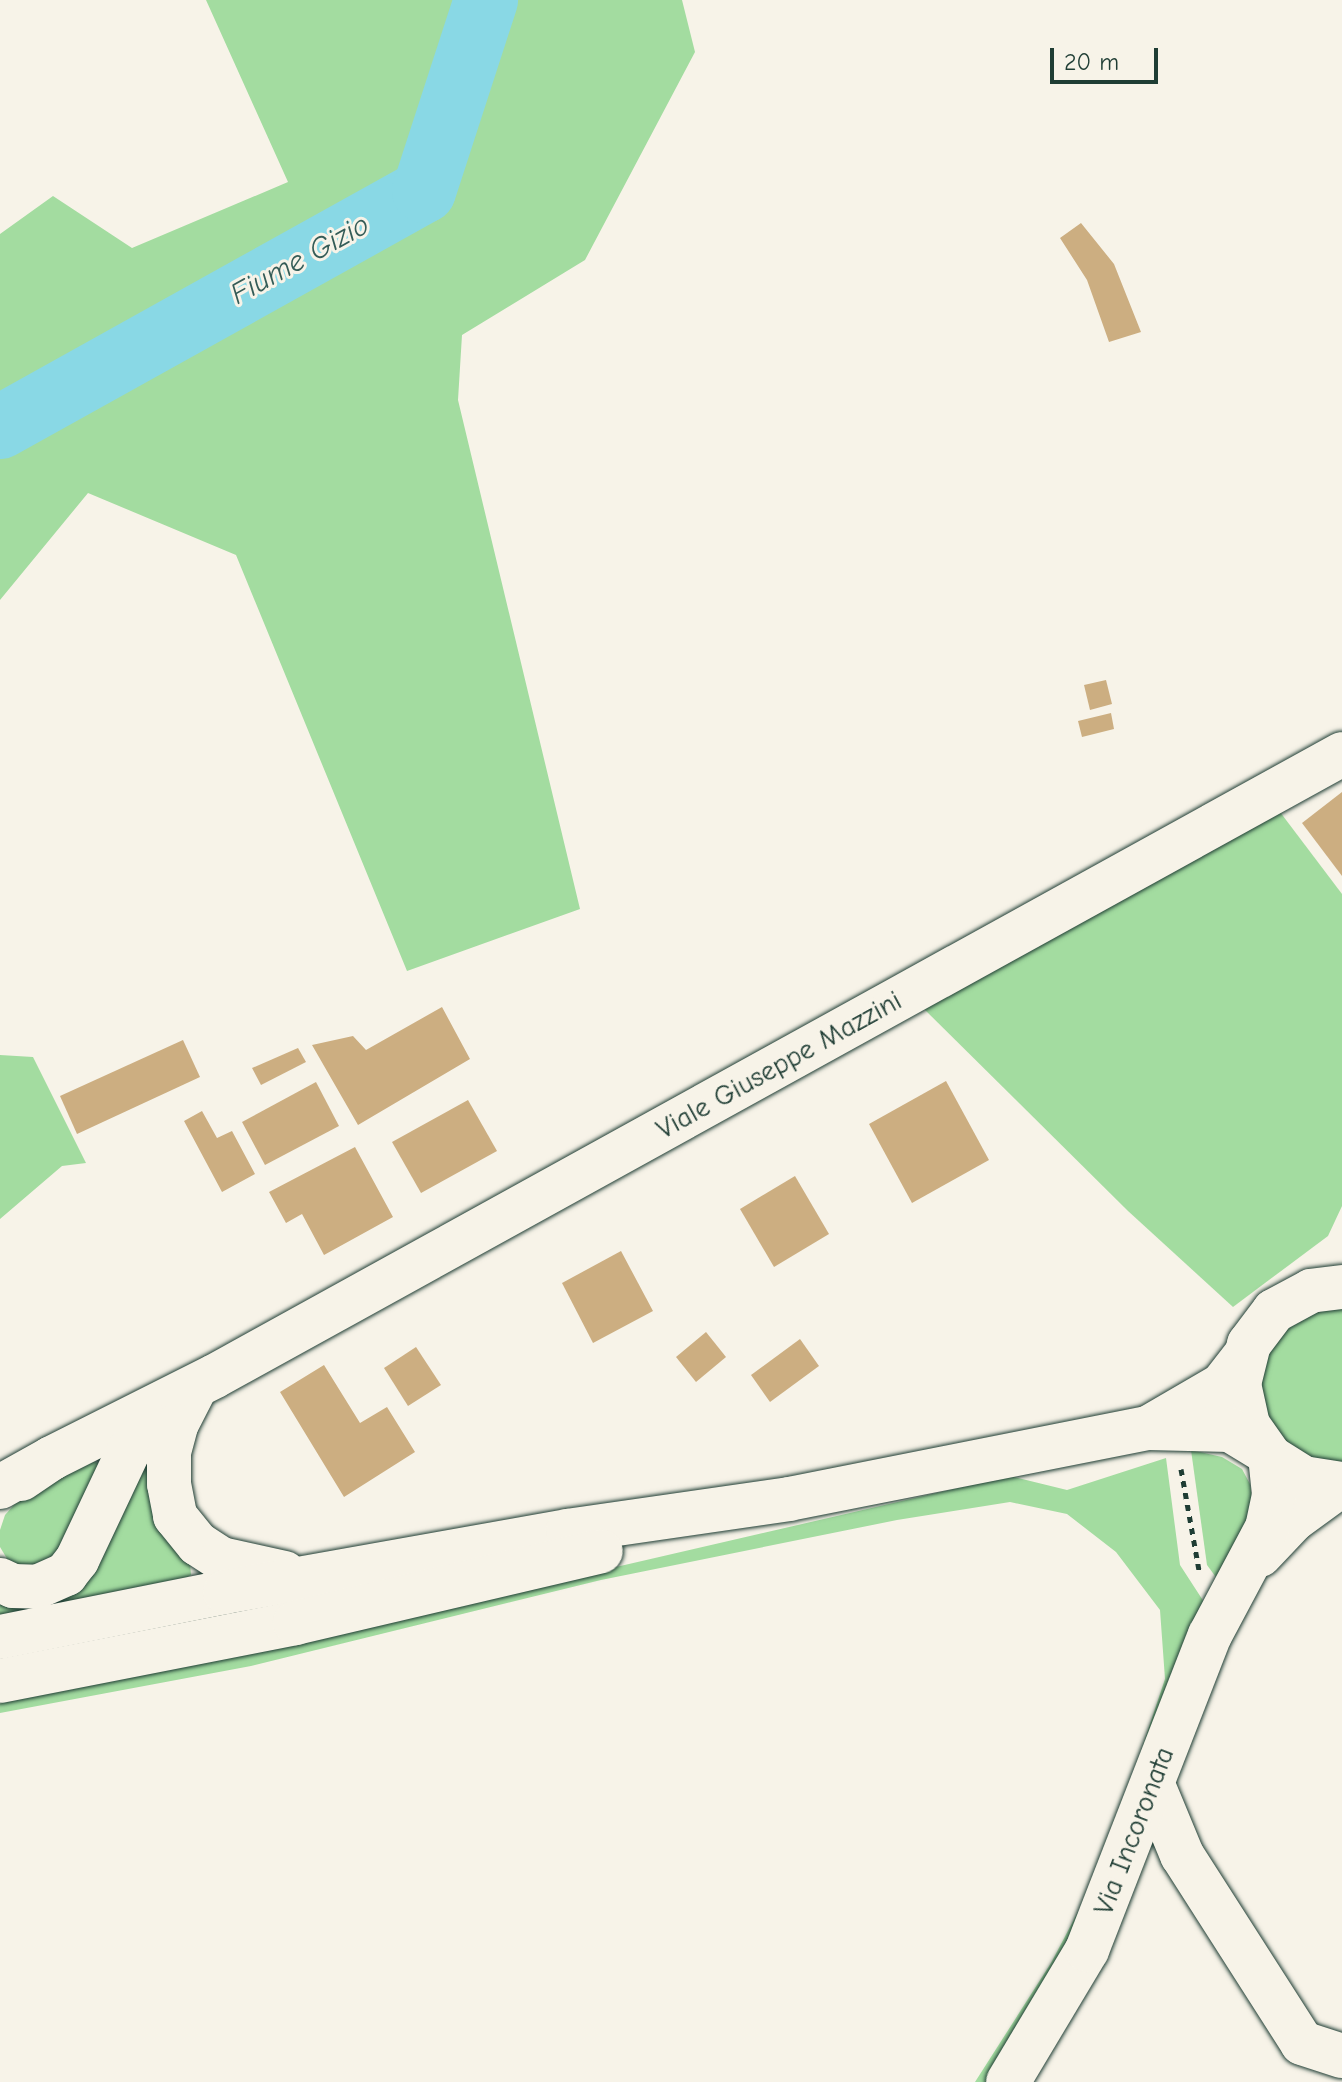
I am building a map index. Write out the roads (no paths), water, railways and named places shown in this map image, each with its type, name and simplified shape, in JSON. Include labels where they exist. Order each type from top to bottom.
[{"type":"main road","name":"Viale Giuseppe Mazzini","points":[[0,1501],[15,1483],[52,1458],[204,1384],[1342,754]]},
{"type":"main road","points":[[1148,1428],[1222,1385],[1244,1357],[1264,1321],[1342,1259]]},
{"type":"main road","points":[[1298,1295],[1342,1287]]},
{"type":"main road","points":[[1244,1357],[1240,1398],[1248,1425],[1266,1453]]},
{"type":"main road","name":"Viale Giuseppe Mazzini","points":[[0,1580],[13,1586],[37,1587],[66,1574],[77,1560],[129,1450],[142,1433],[204,1384]]},
{"type":"main road","points":[[204,1384],[176,1426],[169,1453],[169,1484],[175,1516],[198,1544],[221,1559],[306,1577]]},
{"type":"main road","points":[[0,1637],[306,1577],[568,1531],[789,1499],[1148,1428],[1230,1430],[1303,1478],[1342,1484]]},
{"type":"main road","name":"Via Incoronata","points":[[1008,2082],[1087,1950],[1210,1635],[1246,1572],[1272,1510],[1274,1481],[1266,1453]]},
{"type":"main road","points":[[0,1487],[52,1458]]},
{"type":"main road","name":"Via Incoronata","points":[[1246,1572],[1293,1520],[1342,1484]]},
{"type":"main road","points":[[0,1681],[445,1590],[789,1499]]},
{"type":"main road","points":[[1153,1785],[1182,1855],[1302,2043],[1342,2056]]},
{"type":"waterway","name":"Fiume Gizio","points":[[0,427],[424,191],[486,0]]}]
